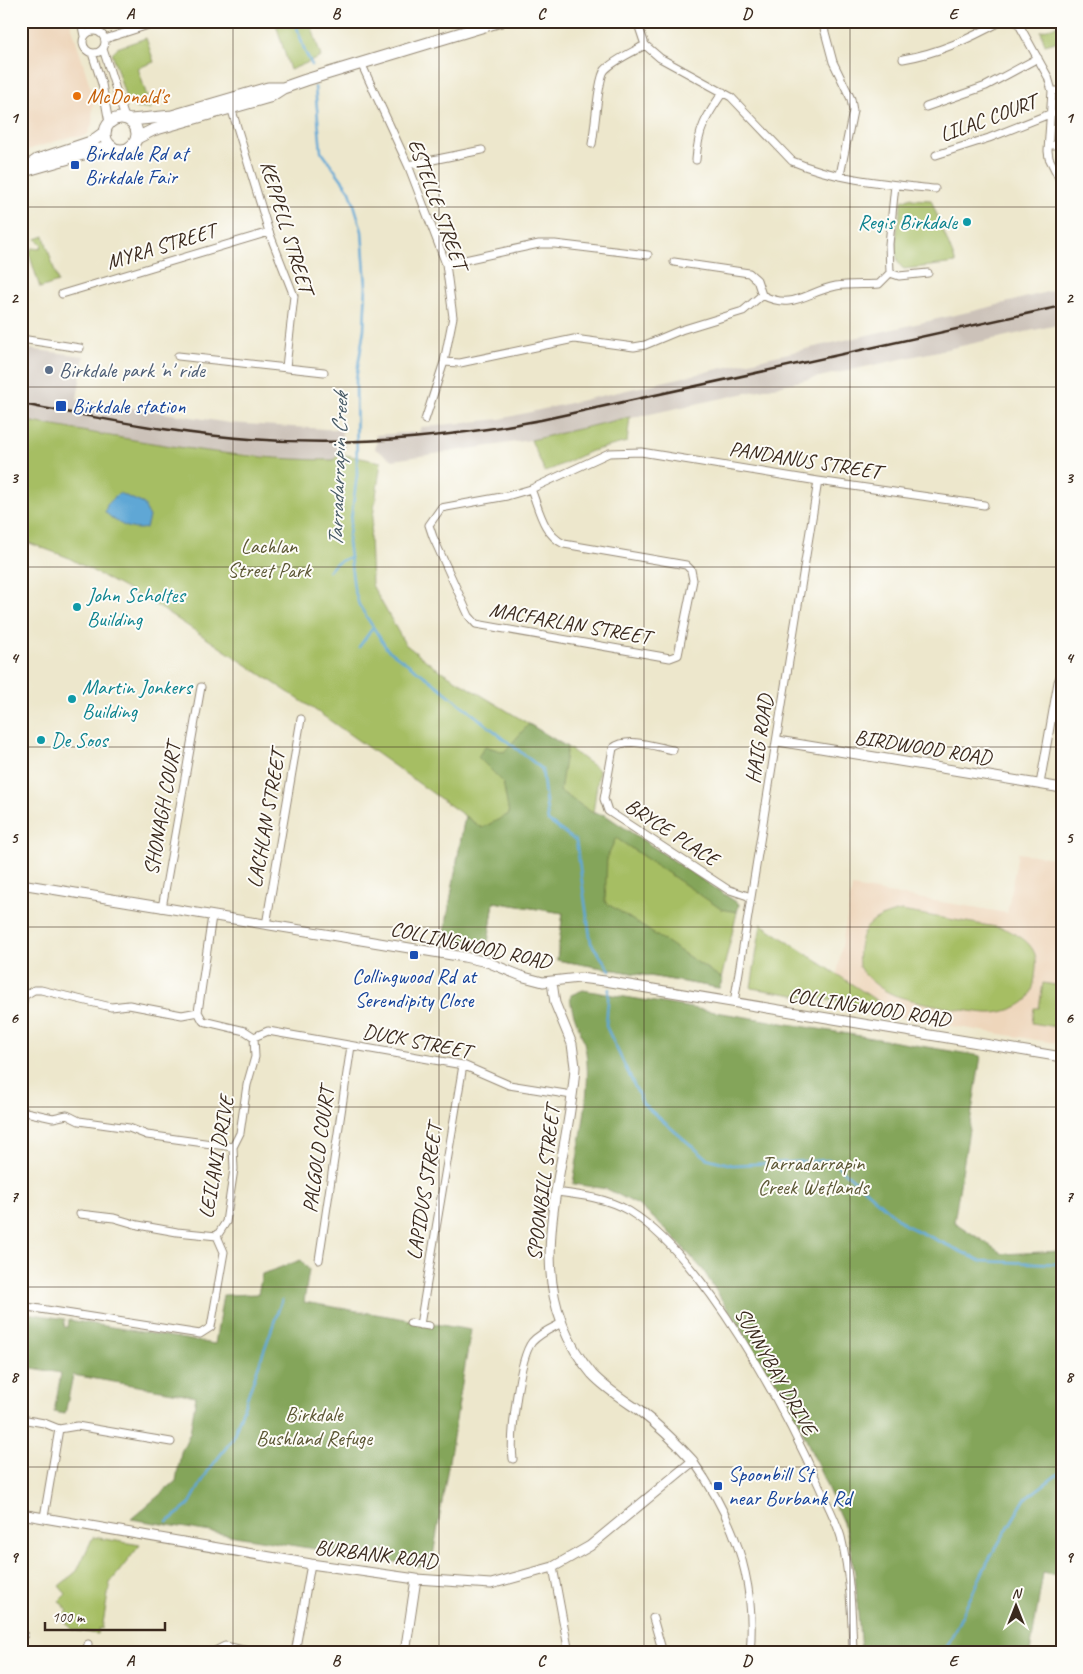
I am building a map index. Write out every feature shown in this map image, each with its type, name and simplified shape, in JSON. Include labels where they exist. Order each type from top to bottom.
[{"type":"main road","points":[[21,171],[37,160],[91,142],[116,118],[172,116],[230,103],[269,97],[282,88],[306,80],[501,21]]},
{"type":"main road","points":[[21,171],[111,146],[127,149],[137,138],[153,130],[230,103]]},
{"type":"main road","points":[[128,119],[137,128],[137,138]]},
{"type":"main road","points":[[107,128],[105,137],[111,146]]},
{"type":"street","points":[[81,21],[84,36],[82,43],[85,49],[92,53],[102,84],[107,128]]},
{"type":"street","points":[[92,21],[97,31],[105,39]]},
{"type":"street","points":[[105,39],[160,21]]},
{"type":"street","points":[[637,21],[645,45],[660,58],[722,92],[742,108],[792,161],[840,176],[935,189]]},
{"type":"street","points":[[822,21],[834,62],[851,100],[853,112],[840,176]]},
{"type":"street","points":[[903,59],[935,53],[966,40],[1002,21]]},
{"type":"street","points":[[1017,21],[1038,58],[1052,92],[1049,158],[1062,184]]},
{"type":"street","points":[[84,36],[90,32],[97,31]]},
{"type":"street","points":[[105,39],[103,49],[128,119]]},
{"type":"street","points":[[592,144],[598,113],[600,78],[605,69],[645,45]]},
{"type":"street","points":[[92,53],[103,49]]},
{"type":"street","points":[[926,108],[986,86],[1038,58]]},
{"type":"street","name":"ESTELLE STREET","points":[[361,63],[408,165],[446,264],[452,317],[444,362],[425,420]]},
{"type":"street","points":[[1052,92],[1062,91]]},
{"type":"street","points":[[696,160],[698,137],[703,122],[722,92]]},
{"type":"street","name":"KEPPELL STREET","points":[[230,103],[269,232],[294,296],[286,368]]},
{"type":"street","name":"LILAC COURT","points":[[936,155],[989,138],[1052,113]]},
{"type":"street","points":[[1049,145],[1062,145]]},
{"type":"street","points":[[408,165],[482,150]]},
{"type":"street","points":[[674,262],[749,273],[757,280],[762,295],[772,300],[784,302],[807,298],[837,286],[879,284],[890,273],[890,244],[895,184]]},
{"type":"street","name":"MYRA STREET","points":[[62,294],[269,232]]},
{"type":"street","points":[[446,264],[539,244],[555,244],[648,255]]},
{"type":"street","points":[[890,273],[899,276],[928,273]]},
{"type":"street","points":[[444,362],[460,364],[574,339],[634,346],[645,345],[681,330],[743,310],[762,295]]},
{"type":"street","points":[[21,339],[80,348]]},
{"type":"street","points":[[178,356],[324,372]]},
{"type":"street","name":"PANDANUS STREET","points":[[620,451],[641,452],[818,481],[984,505]]},
{"type":"street","name":"MACFARLAN STREET","points":[[531,489],[548,532],[554,539],[564,544],[686,564],[693,580],[678,655],[670,658],[476,624],[469,616],[429,525],[441,508],[507,496],[531,489],[609,453],[620,451]]},
{"type":"street","name":"HAIG ROAD","points":[[734,1003],[778,741],[818,481]]},
{"type":"street","points":[[1040,784],[1058,682],[1062,672]]},
{"type":"street","name":"SHONAGH COURT","points":[[162,908],[201,687]]},
{"type":"street","name":"LACHLAN STREET","points":[[266,925],[301,719]]},
{"type":"street","name":"BIRDWOOD ROAD","points":[[778,741],[1062,788]]},
{"type":"street","name":"BRYCE PLACE","points":[[673,750],[628,742],[619,743],[613,748],[604,799],[608,812],[727,889],[751,897]]},
{"type":"street","name":"COLLINGWOOD ROAD","points":[[21,884],[472,959],[505,968],[533,980],[552,982],[571,978],[590,979],[1062,1057]]},
{"type":"street","points":[[212,916],[198,1012],[203,1021],[245,1031],[254,1036]]},
{"type":"street","name":"SPOONBILL STREET","points":[[552,982],[555,1003],[572,1044],[575,1067],[550,1234],[549,1264],[551,1285],[562,1323],[570,1342],[594,1376],[652,1421],[693,1460],[720,1501],[743,1556],[751,1613],[750,1653]]},
{"type":"street","points":[[21,1014],[23,995],[34,990],[41,990],[111,1007],[129,1005],[182,1016],[198,1012]]},
{"type":"street","name":"DUCK STREET","points":[[254,1036],[268,1031],[462,1064],[509,1085],[572,1095]]},
{"type":"street","name":"LEILANI DRIVE","points":[[21,1306],[192,1334],[205,1333],[211,1327],[224,1252],[217,1236],[226,1222],[234,1169],[233,1147],[240,1133],[247,1085],[255,1057],[254,1036]]},
{"type":"street","name":"PALGOLD COURT","points":[[319,1260],[351,1046]]},
{"type":"street","name":"LAPIDUS STREET","points":[[420,1325],[462,1064]]},
{"type":"street","points":[[21,1111],[53,1118],[67,1115],[79,1121],[129,1128],[148,1135],[233,1147]]},
{"type":"street","name":"SUNNYBAY DRIVE","points":[[556,1192],[606,1200],[629,1211],[660,1236],[695,1274],[732,1328],[794,1432],[840,1535],[848,1575],[853,1653]]},
{"type":"street","points":[[80,1214],[114,1218],[138,1226],[217,1236]]},
{"type":"street","points":[[410,1323],[430,1326]]},
{"type":"street","points":[[513,1459],[511,1444],[525,1356],[532,1342],[562,1323]]},
{"type":"street","points":[[21,1419],[44,1423],[59,1429],[77,1426],[171,1442]]},
{"type":"street","points":[[44,1517],[59,1429]]},
{"type":"street","name":"BURBANK ROAD","points":[[21,1514],[311,1564],[416,1579],[491,1584],[553,1567],[590,1546],[693,1460]]},
{"type":"street","points":[[295,1653],[311,1564]]},
{"type":"street","points":[[553,1567],[569,1653]]},
{"type":"street","points":[[405,1653],[416,1579]]},
{"type":"street","points":[[653,1618],[662,1653]]},
{"type":"street","points":[[86,1653],[88,1644]]},
{"type":"street","points":[[211,1653],[212,1650],[225,1646],[257,1653]]},
{"type":"shaded area","points":[[21,21],[70,21],[93,96],[92,125],[87,135],[73,136],[21,152]]},
{"type":"shaded area","points":[[1062,288],[1062,324],[531,440],[393,460],[375,449],[377,439],[375,435],[419,432],[421,427],[500,419],[990,307]]},
{"type":"shaded area","points":[[21,348],[84,356],[77,399],[229,423],[342,430],[341,444],[346,445],[333,460],[304,460],[188,449],[21,420]]},
{"type":"shaded area","points":[[1018,853],[1062,859],[1062,1044],[903,1018],[837,975],[852,887],[1007,913]]},
{"type":"green space","points":[[275,21],[310,21],[321,57],[290,70]]},
{"type":"green space","points":[[1062,24],[1062,40],[1045,45],[1041,31]]},
{"type":"green space","points":[[146,38],[154,62],[138,68],[151,109],[137,108],[127,102],[112,53],[117,48]]},
{"type":"green space","points":[[911,197],[911,199],[931,200],[956,263],[904,269],[899,264],[896,238],[902,201]]},
{"type":"green space","points":[[44,236],[58,282],[40,288],[29,253],[32,248],[40,249],[42,246],[36,239]]},
{"type":"green space","points":[[630,417],[627,442],[591,451],[545,472],[531,440]]},
{"type":"green space","name":"Lachlan Street Park","points":[[21,420],[137,441],[215,452],[294,459],[333,460],[340,454],[381,462],[370,537],[372,585],[405,644],[433,666],[567,747],[599,770],[593,813],[605,815],[739,904],[719,988],[557,960],[563,913],[494,902],[487,949],[443,942],[465,816],[315,710],[159,607],[67,557],[21,540]]},
{"type":"green space","points":[[529,724],[567,747],[560,791],[593,813],[605,815],[739,904],[737,912],[721,909],[616,838],[607,857],[605,902],[723,979],[719,988],[557,960],[563,913],[494,902],[487,949],[443,942],[465,816],[482,828],[509,814],[503,782],[478,757],[485,746],[504,752]]},
{"type":"green space","points":[[901,911],[1002,928],[1027,942],[1034,953],[1036,971],[1034,984],[1027,1000],[1015,1008],[996,1013],[984,1013],[913,1000],[894,995],[879,987],[859,967],[862,936],[872,923],[889,914]]},
{"type":"green space","points":[[761,924],[891,1010],[751,988]]},
{"type":"green space","points":[[1043,983],[1062,986],[1062,1028],[1032,1023],[1034,1008],[1039,1008]]},
{"type":"green space","name":"Tarradarrapin Creek Wetlands","points":[[583,990],[981,1056],[954,1222],[1003,1254],[1062,1251],[1062,1577],[1043,1573],[1030,1653],[861,1653],[855,1574],[847,1532],[801,1428],[739,1327],[703,1270],[666,1229],[638,1205],[607,1189],[573,1184],[584,1115],[587,1062],[585,1046],[573,1013],[571,995]]},
{"type":"green space","name":"Birkdale Bushland Refuge","points":[[301,1260],[309,1270],[304,1302],[471,1330],[431,1568],[131,1519],[176,1481],[181,1452],[190,1433],[196,1396],[73,1375],[65,1414],[54,1412],[61,1373],[21,1366],[21,1312],[65,1319],[64,1327],[68,1327],[69,1320],[215,1344],[223,1295],[258,1294],[262,1274]]},
{"type":"green space","points":[[93,1537],[140,1545],[110,1583],[102,1629],[99,1628],[98,1634],[73,1630],[61,1617],[68,1611],[59,1601],[66,1594],[59,1586],[77,1571]]},
{"type":"water","points":[[119,493],[144,504],[149,517],[146,528],[129,528],[114,520],[105,512],[107,505]]},
{"type":"waterway","name":"Tarradarrapin Creek","points":[[295,21],[305,52],[312,65]]},
{"type":"waterway","name":"Tarradarrapin Creek","points":[[315,87],[321,151],[350,191],[362,231],[366,286],[364,329],[356,379],[357,475],[348,542],[354,588],[359,605],[387,649],[430,680],[542,769],[548,821],[576,841],[591,943],[610,970]]},
{"type":"waterway","points":[[329,571],[335,564],[349,557]]},
{"type":"waterway","points":[[359,647],[372,629]]},
{"type":"waterway","name":"Tarradarrapin Creek","points":[[609,989],[606,1026],[643,1104],[706,1158],[732,1165],[831,1160],[905,1225],[981,1261],[1062,1264]]},
{"type":"waterway","points":[[167,1522],[189,1505],[208,1471],[232,1440],[282,1300]]},
{"type":"waterway","points":[[944,1653],[988,1561],[1025,1499],[1062,1471]]},
{"type":"railway","points":[[21,404],[221,437],[324,442],[433,436],[541,420],[1062,306]]},
{"type":"place","name":"McDonald's","points":[[77,96]]},
{"type":"place","name":"Birkdale Rd at Birkdale Fair","points":[[75,165]]},
{"type":"place","name":"Regis Birkdale","points":[[967,222]]},
{"type":"place","name":"Birkdale park 'n' ride","points":[[49,370]]},
{"type":"place","name":"Birkdale station","points":[[61,406]]},
{"type":"place","name":"John Scholtes Building","points":[[77,607]]},
{"type":"place","name":"Martin Jonkers Building","points":[[72,699]]},
{"type":"place","name":"De Soos","points":[[41,740]]},
{"type":"place","name":"Collingwood Rd at Serendipity Close","points":[[414,955]]},
{"type":"place","name":"Spoonbill St near Burbank Rd","points":[[718,1486]]}]
